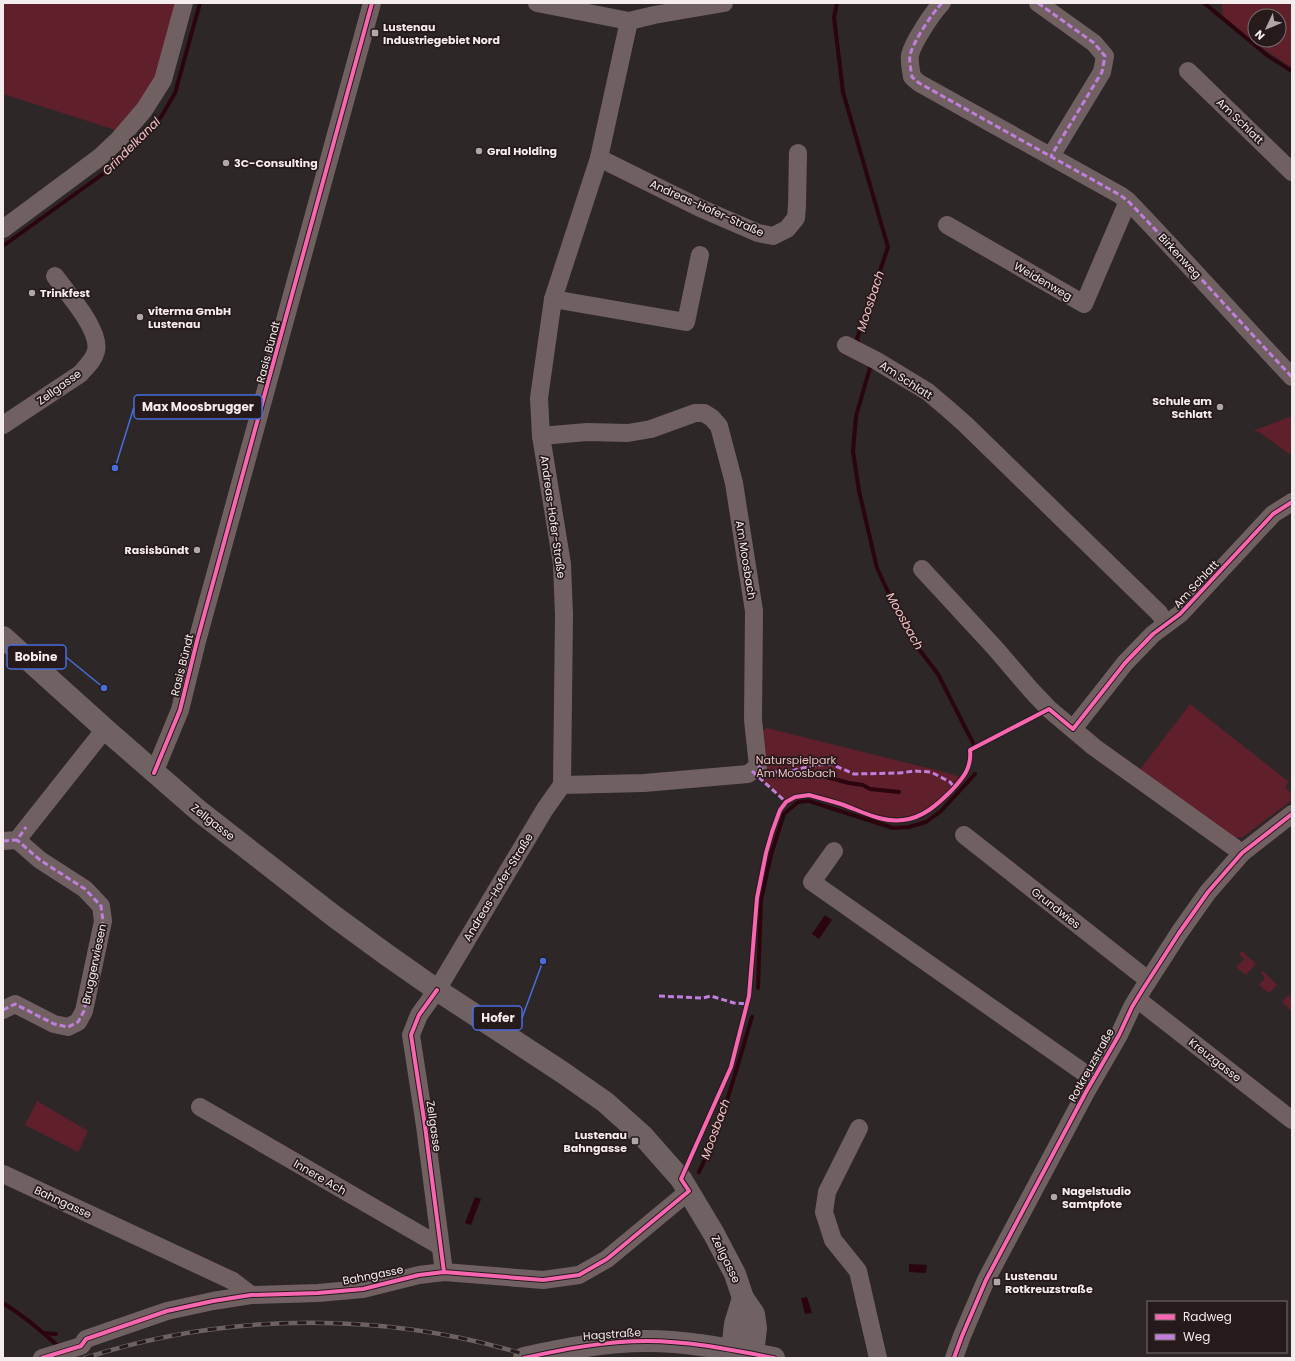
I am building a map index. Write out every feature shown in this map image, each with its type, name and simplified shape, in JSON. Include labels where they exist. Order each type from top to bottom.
[{"type":"main road","name":"Zellgasse","points":[[3,637],[154,773],[199,811],[329,912],[437,990],[605,1102],[642,1136],[673,1169],[689,1191],[735,1274],[744,1298],[754,1314],[756,1328],[764,1356]]},
{"type":"main road","points":[[732,1350],[735,1324],[744,1298]]},
{"type":"main road","name":"Hagstraße","points":[[524,1358],[578,1346],[648,1341],[706,1346],[764,1356]]},
{"type":"street","points":[[3,229],[100,157],[119,139],[144,110],[163,80],[184,3]]},
{"type":"street","name":"Rasis Bündt","points":[[154,773],[180,710],[199,634],[372,3]]},
{"type":"street","points":[[537,3],[629,21],[724,3]]},
{"type":"street","name":"Birkenweg","points":[[942,3],[935,10],[920,33],[910,55],[912,77],[919,83],[1051,156],[1128,201],[1292,377]]},
{"type":"street","points":[[1038,3],[1094,43],[1105,56],[1102,72],[1051,156]]},
{"type":"street","name":"Andreas-Hofer-Straße","points":[[437,990],[545,809],[562,785],[564,615],[562,564],[541,436],[539,398],[554,299],[599,158],[629,21]]},
{"type":"street","name":"Am Schlatt","points":[[1188,71],[1292,172]]},
{"type":"street","name":"Andreas-Hofer-Straße","points":[[599,158],[700,208],[758,233],[773,236],[787,229],[796,218],[798,153]]},
{"type":"street","name":"Weidenweg","points":[[947,225],[1084,304],[1128,201]]},
{"type":"street","points":[[554,299],[686,322],[700,255]]},
{"type":"street","name":"Zellgasse","points":[[3,426],[80,374],[90,363],[96,351],[96,337],[88,321],[54,276]]},
{"type":"street","name":"Am Schlatt","points":[[846,345],[877,361],[928,392],[965,424],[1159,612],[1166,624]]},
{"type":"street","name":"Am Moosbach","points":[[541,436],[587,432],[628,433],[651,429],[696,413],[704,413],[712,418],[719,426],[734,483],[754,610],[753,720],[758,766],[748,774],[644,783],[562,785]]},
{"type":"street","name":"Am Schlatt","points":[[1073,729],[1125,663],[1153,634],[1180,614],[1273,514],[1292,502]]},
{"type":"street","points":[[922,569],[1049,709],[1094,747],[1242,853]]},
{"type":"street","name":"Bruggerwiesen","points":[[3,1010],[16,1004],[54,1024],[68,1027],[78,1022],[84,1011],[103,921],[101,906],[85,889],[10,840],[105,729]]},
{"type":"street","name":"Rotkreuzstraße","points":[[954,1358],[986,1280],[1148,980],[1208,892],[1242,853],[1292,814]]},
{"type":"street","name":"Grundwies","points":[[964,835],[1148,980]]},
{"type":"street","name":"Rotkreuzstraße","points":[[834,851],[812,882],[1094,1079]]},
{"type":"street","name":"Zellgasse","points":[[437,990],[419,1015],[411,1035],[425,1126],[444,1272]]},
{"type":"street","name":"Kreuzgasse","points":[[1137,999],[1292,1120]]},
{"type":"street","name":"Innere Ach","points":[[200,1106],[440,1246]]},
{"type":"street","points":[[858,1128],[827,1192],[824,1212],[833,1240],[858,1271],[878,1358]]},
{"type":"street","name":"Bahngasse","points":[[3,1174],[233,1281],[251,1295]]},
{"type":"street","name":"Bahngasse","points":[[45,1357],[81,1346],[86,1339],[167,1311],[213,1301],[251,1295],[318,1293],[363,1289],[419,1275],[444,1272],[543,1280],[579,1275],[607,1259],[689,1191]]},
{"type":"green space","points":[[3,3],[184,3],[163,80],[125,133],[3,94]]},
{"type":"green space","points":[[1222,3],[1292,3],[1292,68],[1262,48],[1287,48],[1287,8],[1247,8],[1247,36],[1223,16]]},
{"type":"green space","points":[[1292,416],[1292,451],[1289,454],[1259,432],[1253,431]]},
{"type":"green space","points":[[1190,704],[1289,782],[1285,787],[1292,794],[1292,800],[1243,837],[1236,838],[1228,835],[1139,771]]},
{"type":"green space","name":"Naturspielpark Am Moosbach","points":[[767,728],[948,773],[962,778],[948,794],[928,811],[917,817],[904,820],[889,820],[809,795],[795,797],[786,802],[752,771],[762,732]]},
{"type":"green space","points":[[1242,951],[1256,964],[1246,975],[1236,967],[1244,959],[1239,954]]},
{"type":"green space","points":[[1263,971],[1277,985],[1269,993],[1259,985],[1265,978],[1261,973]]},
{"type":"green space","points":[[1288,995],[1292,999],[1292,1012],[1282,1002]]},
{"type":"green space","points":[[37,1101],[88,1131],[78,1152],[25,1125]]},
{"type":"shaded area","points":[[825,915],[832,920],[819,939],[812,934]]},
{"type":"shaded area","points":[[475,1197],[481,1199],[471,1225],[465,1223]]},
{"type":"shaded area","points":[[909,1264],[927,1265],[926,1273],[909,1272]]},
{"type":"shaded area","points":[[807,1297],[812,1313],[805,1314],[801,1298]]},
{"type":"waterway","name":"Grindelkanal","points":[[3,246],[107,171],[134,146],[161,117],[175,93],[200,3]]},
{"type":"waterway","name":"Moosbach","points":[[837,3],[834,17],[843,92],[888,247],[857,339],[860,346]]},
{"type":"waterway","name":"Moosbach","points":[[1204,3],[1268,56],[1292,71]]},
{"type":"waterway","name":"Moosbach","points":[[868,363],[870,368],[856,416],[853,451],[859,491],[877,568],[895,607],[918,648],[938,674],[973,743]]},
{"type":"waterway","name":"Moosbach","points":[[758,988],[761,900],[771,855],[784,814],[798,802],[809,801],[893,828],[909,827],[926,822],[941,811],[975,774]]},
{"type":"waterway","points":[[819,775],[863,785],[870,789],[899,792]]},
{"type":"waterway","name":"Moosbach","points":[[699,1172],[708,1153],[722,1115],[752,1017]]},
{"type":"waterway","points":[[3,1303],[33,1324],[60,1348]]},
{"type":"waterway","points":[[45,1333],[56,1334]]},
{"type":"railway","points":[[85,1358],[140,1343],[196,1332],[253,1325],[310,1323],[368,1325],[425,1332],[481,1343],[536,1358]]},
{"type":"marked path","points":[[942,3],[924,28],[912,49],[910,55],[912,77],[919,83],[1120,195],[1128,201],[1292,377]]},
{"type":"marked path","points":[[1038,3],[1094,43],[1105,56],[1102,72],[1051,156]]},
{"type":"marked path","points":[[758,766],[764,771],[773,772],[784,772],[831,764],[854,774],[900,773],[914,771],[931,772],[950,782],[954,787]]},
{"type":"marked path","points":[[752,771],[786,802]]},
{"type":"marked path","points":[[3,841],[17,840],[26,827]]},
{"type":"marked path","points":[[3,1010],[15,1004],[54,1024],[68,1027],[78,1022],[84,1011],[103,921],[101,906],[85,889],[40,860],[17,840]]},
{"type":"marked path","points":[[659,996],[703,998],[711,996],[734,1003],[747,1004]]},
{"type":"cycle path","points":[[154,773],[180,710],[197,641],[372,3]]},
{"type":"cycle path","points":[[42,1358],[81,1346],[86,1339],[167,1311],[213,1301],[251,1295],[318,1293],[363,1289],[419,1275],[444,1272],[543,1280],[579,1275],[607,1259],[689,1191],[681,1179],[731,1067],[749,996],[757,898],[772,832],[780,810],[786,802],[795,797],[809,795],[887,820],[910,819],[930,810],[956,786],[966,772],[970,762],[970,750],[1049,709],[1073,729],[1125,663],[1153,634],[1180,614],[1273,514],[1292,502]]},
{"type":"cycle path","points":[[954,1358],[986,1280],[1086,1092],[1119,1035],[1132,1007],[1143,989],[1179,933],[1208,892],[1242,853],[1292,814]]},
{"type":"cycle path","points":[[437,990],[419,1015],[411,1035],[425,1126],[444,1272]]},
{"type":"cycle path","points":[[524,1358],[600,1344],[631,1341],[663,1341],[695,1344],[774,1358]]},
{"type":"place","name":"Lustenau Industriegebiet Nord","points":[[375,33]]},
{"type":"place","name":"Gral Holding","points":[[479,151]]},
{"type":"place","name":"3C-Consulting","points":[[226,163]]},
{"type":"place","name":"Trinkfest","points":[[32,293]]},
{"type":"place","name":"viterma GmbH Lustenau","points":[[140,317]]},
{"type":"place","name":"Schule am Schlatt","points":[[1220,407]]},
{"type":"place","name":"Max Moosbrugger","points":[[115,468]]},
{"type":"place","name":"Rasisbündt","points":[[197,550]]},
{"type":"place","name":"Bobine","points":[[104,688]]},
{"type":"place","name":"Hofer","points":[[543,961]]},
{"type":"place","name":"Lustenau Bahngasse","points":[[635,1141]]},
{"type":"place","name":"Nagelstudio Samtpfote","points":[[1054,1197]]},
{"type":"place","name":"Lustenau Rotkreuzstraße","points":[[997,1282]]}]
